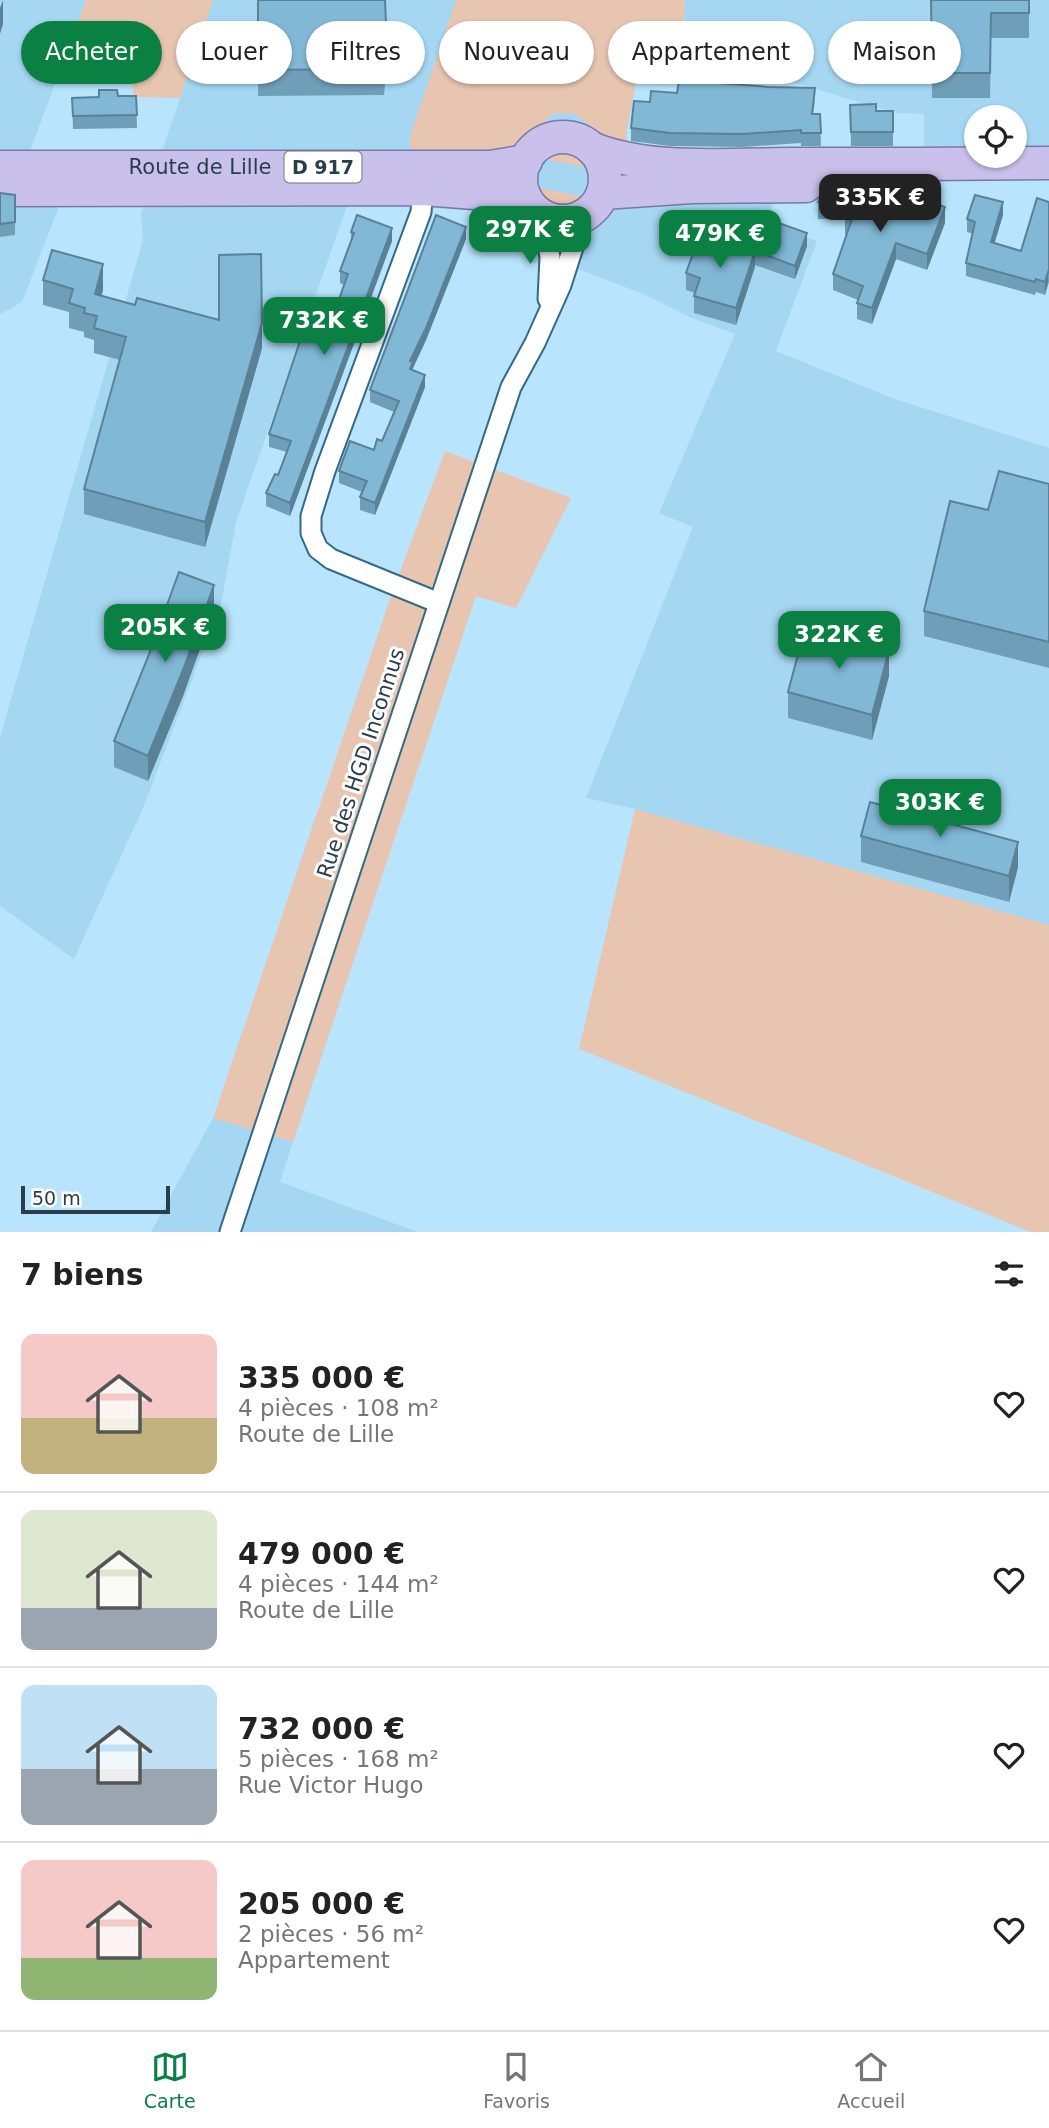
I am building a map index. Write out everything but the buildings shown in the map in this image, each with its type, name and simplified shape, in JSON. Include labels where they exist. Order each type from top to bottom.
[{"type":"main road","points":[[1049,163],[716,164],[636,161],[613,157],[574,139],[555,138],[538,146],[526,161],[521,180],[534,206],[562,221],[593,204],[692,187],[1049,184]]},
{"type":"main road","points":[[591,148],[602,165],[605,176],[593,204]]},
{"type":"main road","name":"Route de Lille","points":[[0,167],[490,167],[526,161]]},
{"type":"main road","name":"Route de Lille","points":[[0,190],[423,189],[504,193],[534,206]]},
{"type":"street","points":[[423,189],[421,212],[321,482],[311,516],[311,533],[318,549],[331,559],[439,603]]},
{"type":"street","name":"Rue des HGD Inconnus","points":[[230,1232],[511,387],[532,349],[593,204]]},
{"type":"street","name":"Rue des HGD Inconnus","points":[[534,206],[550,257],[547,314]]},
{"type":"shaded area","points":[[0,0],[86,0],[78,21],[21,21],[21,84],[55,84],[31,148],[23,201],[60,204],[22,302],[0,314]]},
{"type":"shaded area","points":[[86,0],[213,0],[206,21],[176,21],[176,84],[185,84],[180,98],[133,97],[133,84],[162,84],[162,21],[78,21]]},
{"type":"shaded area","points":[[213,0],[1049,0],[1049,151],[1027,151],[1027,105],[964,105],[964,153],[924,155],[924,114],[896,113],[799,84],[814,84],[814,21],[608,21],[608,84],[636,84],[626,135],[637,203],[775,193],[768,223],[817,241],[776,351],[892,398],[1049,448],[1049,925],[635,809],[586,798],[693,527],[659,513],[735,334],[581,270],[531,262],[528,241],[495,208],[348,203],[236,522],[221,604],[143,808],[74,959],[0,906],[0,737],[143,240],[141,214],[185,84],[292,84],[292,21],[206,21]]},
{"type":"shaded area","points":[[456,0],[685,0],[684,21],[608,21],[608,84],[635,84],[626,135],[629,152],[574,114],[554,113],[509,154],[411,149],[409,139],[439,50],[439,84],[594,84],[594,21],[449,21]]},
{"type":"shaded area","points":[[567,151],[581,156],[590,168],[543,159],[549,154]]},
{"type":"shaded area","points":[[536,187],[585,197],[572,206],[558,206],[545,200]]},
{"type":"shaded area","points":[[445,451],[571,498],[516,608],[476,596],[293,1142],[213,1118],[392,593]]},
{"type":"shaded area","points":[[635,809],[1049,925],[1049,1232],[1031,1232],[579,1049]]},
{"type":"shaded area","points":[[213,1118],[293,1142],[280,1182],[418,1232],[151,1232]]}]
